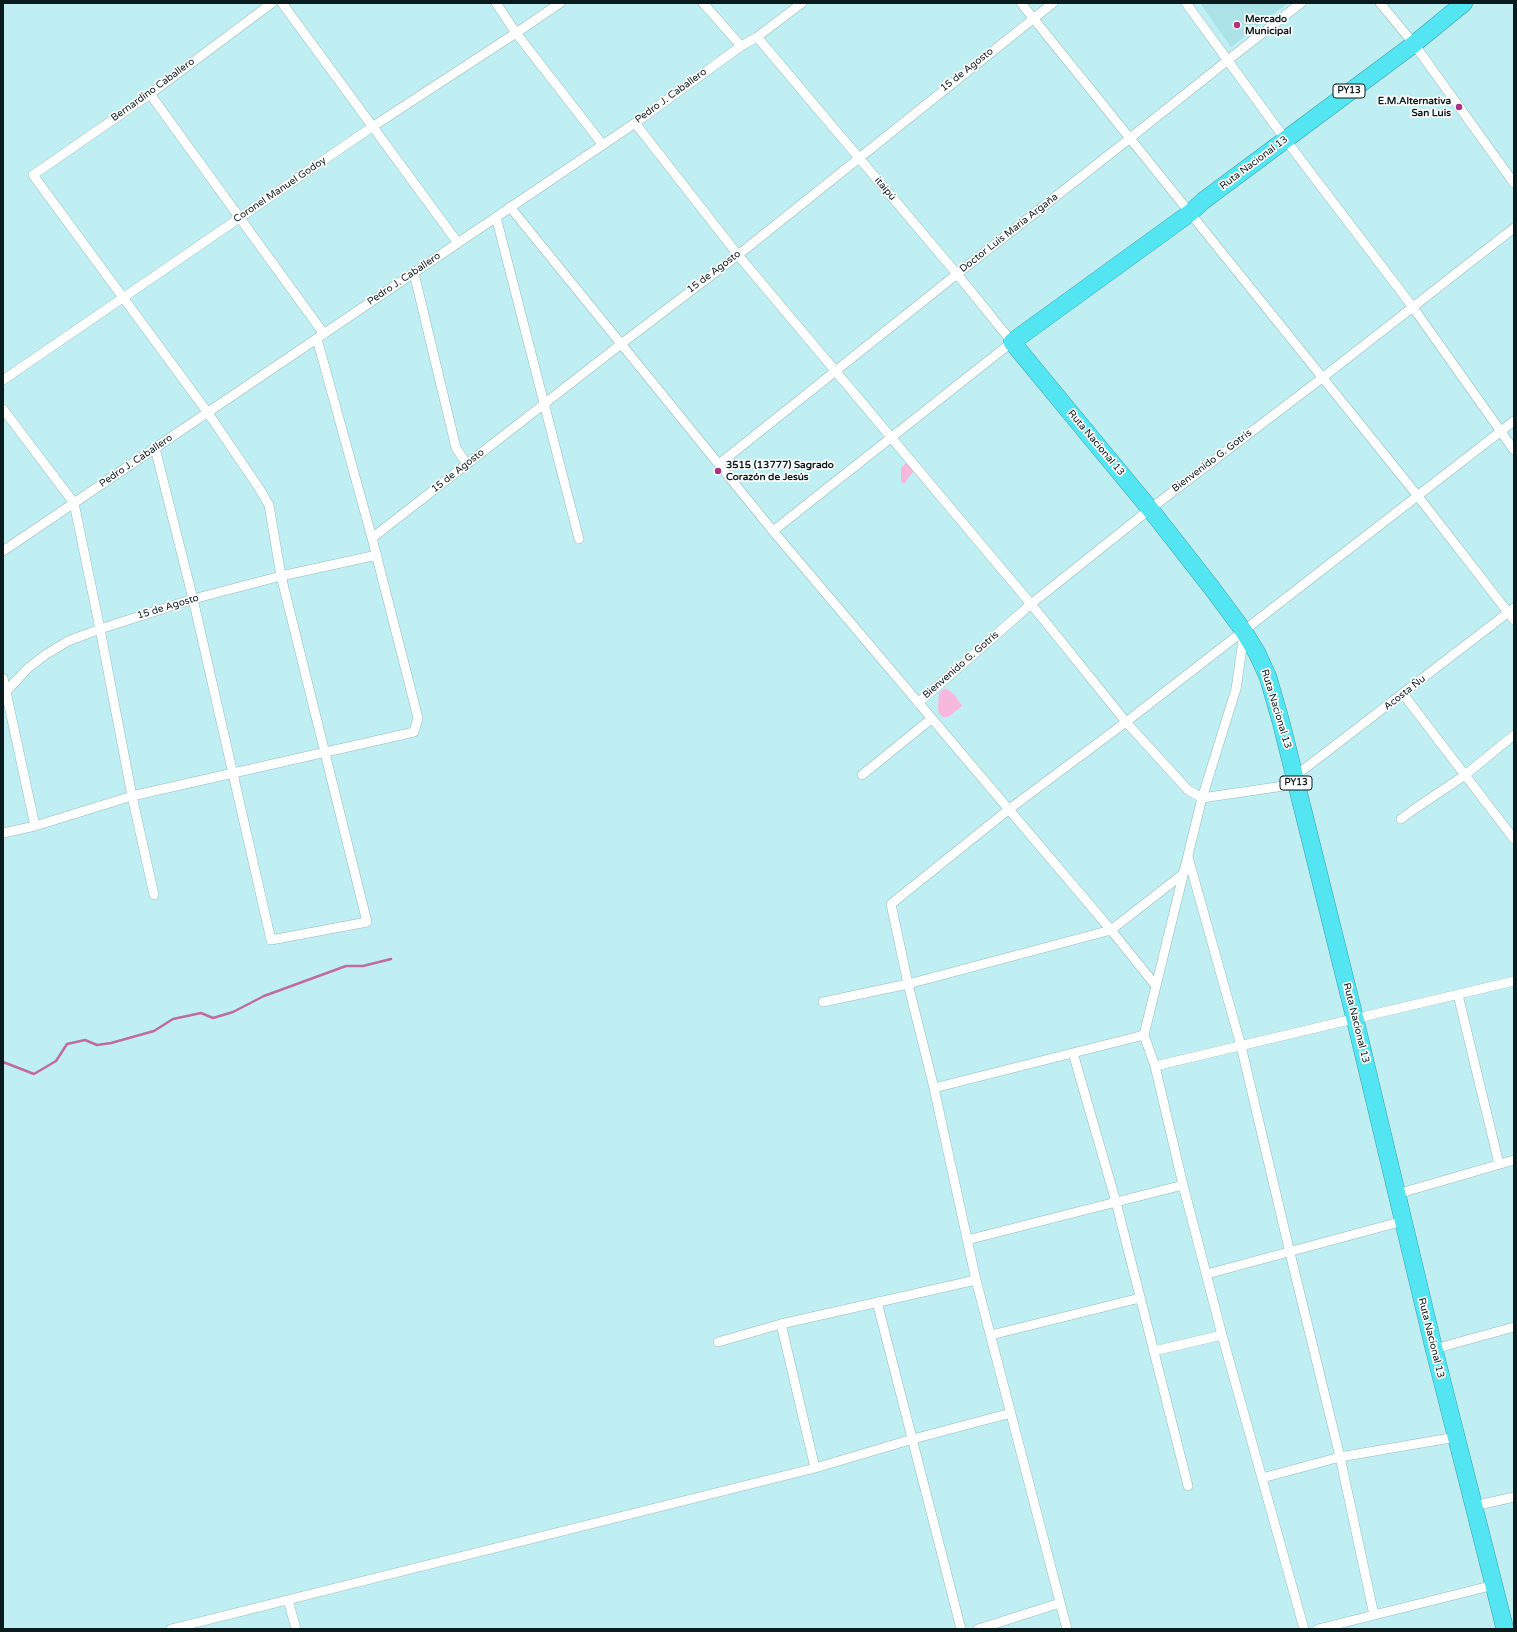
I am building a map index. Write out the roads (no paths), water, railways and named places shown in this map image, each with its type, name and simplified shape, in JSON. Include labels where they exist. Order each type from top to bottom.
[{"type":"highway","name":"Ruta Nacional 13","points":[[1464,3],[1414,44],[1285,139],[1203,201],[1190,213],[1012,342],[1150,509],[1244,632],[1257,653],[1268,677],[1282,722],[1434,1349],[1505,1629]]},
{"type":"street","name":"Bernardino Caballero","points":[[123,297],[34,175],[150,94],[272,3]]},
{"type":"street","points":[[282,3],[458,243]]},
{"type":"street","points":[[496,3],[516,33],[603,145]]},
{"type":"street","name":"Coronel Manuel Godoy","points":[[3,380],[372,127],[560,3]]},
{"type":"street","points":[[703,3],[741,46]]},
{"type":"street","name":"Pedro J. Caballero","points":[[3,551],[603,145],[802,3]]},
{"type":"street","points":[[1021,3],[1416,495],[1511,610],[1514,620]]},
{"type":"street","name":"15 de Agosto","points":[[372,538],[738,255],[858,157],[1053,3]]},
{"type":"street","points":[[1186,3],[1285,139],[1412,306],[1514,450]]},
{"type":"street","name":"Doctor Luis María Argaña","points":[[718,464],[1301,3]]},
{"type":"street","points":[[1380,3],[1414,44],[1514,183]]},
{"type":"street","name":"itaipú","points":[[757,36],[957,274],[1012,342]]},
{"type":"street","points":[[3,833],[36,826],[132,796],[414,732],[418,718],[320,336],[240,218],[150,94]]},
{"type":"street","points":[[635,123],[738,255],[1031,604],[1126,722],[1188,790],[1202,798]]},
{"type":"street","points":[[510,207],[773,531],[1111,930],[1156,986]]},
{"type":"street","points":[[496,217],[579,539]]},
{"type":"street","name":"Bienvenido G. Gotris","points":[[918,703],[1031,604],[1150,509],[1322,378],[1412,306],[1514,228]]},
{"type":"street","points":[[414,273],[456,448],[467,464]]},
{"type":"street","points":[[123,297],[208,413],[259,488],[268,505],[282,576],[367,922],[271,940],[192,599],[155,448]]},
{"type":"street","points":[[773,531],[1012,342]]},
{"type":"street","points":[[3,409],[74,503],[132,796],[154,895]]},
{"type":"street","points":[[1067,1629],[976,1280],[934,1088],[890,904],[1008,810],[1244,632],[1416,495],[1514,421]]},
{"type":"street","name":"15 de Agosto","points":[[5,694],[28,668],[45,655],[68,641],[100,629],[192,599],[282,576],[376,555]]},
{"type":"street","name":"Acosta Ñu","points":[[1202,798],[1296,780],[1511,610]]},
{"type":"street","points":[[1244,632],[1236,689],[1202,798],[1144,1035],[1155,1066],[1183,1185],[1222,1335],[1304,1629]]},
{"type":"street","points":[[3,678],[5,694],[36,826]]},
{"type":"street","points":[[1403,694],[1514,840]]},
{"type":"street","points":[[862,775],[931,719]]},
{"type":"street","points":[[1401,819],[1465,775],[1514,735]]},
{"type":"street","points":[[1187,856],[1242,1046],[1290,1253],[1340,1457],[1374,1615]]},
{"type":"street","points":[[823,1002],[908,984],[1111,930],[1183,874]]},
{"type":"street","points":[[1155,1066],[1514,981]]},
{"type":"street","points":[[1458,995],[1500,1164]]},
{"type":"street","points":[[934,1088],[1144,1035]]},
{"type":"street","points":[[1073,1053],[1116,1202],[1188,1486]]},
{"type":"street","points":[[1397,1194],[1514,1160]]},
{"type":"street","points":[[967,1240],[1183,1185]]},
{"type":"street","points":[[1207,1274],[1290,1253],[1403,1221]]},
{"type":"street","points":[[718,1342],[781,1324],[976,1280]]},
{"type":"street","points":[[991,1335],[1140,1298]]},
{"type":"street","points":[[877,1302],[961,1629]]},
{"type":"street","points":[[781,1324],[815,1468]]},
{"type":"street","points":[[1434,1349],[1514,1328]]},
{"type":"street","points":[[1154,1351],[1222,1335]]},
{"type":"street","points":[[171,1629],[189,1627],[288,1600],[815,1468],[913,1439],[1011,1413]]},
{"type":"street","points":[[1262,1478],[1340,1457],[1456,1437]]},
{"type":"street","points":[[1474,1506],[1514,1497]]},
{"type":"street","points":[[1318,1629],[1494,1586]]},
{"type":"street","points":[[288,1600],[296,1629]]},
{"type":"street","points":[[978,1629],[1060,1603]]},
{"type":"waterway","points":[[3,1062],[34,1074],[56,1061],[67,1044],[85,1040],[97,1045],[111,1043],[154,1031],[173,1019],[201,1013],[213,1018],[233,1012],[264,996],[346,966],[363,966],[391,959]]},
{"type":"place","name":"Mercado Municipal","points":[[1237,25]]},
{"type":"place","name":"E.M.Alternativa San Luis","points":[[1459,107]]},
{"type":"place","name":"3515 (13777) Sagrado Corazón de Jesús","points":[[718,471]]}]
